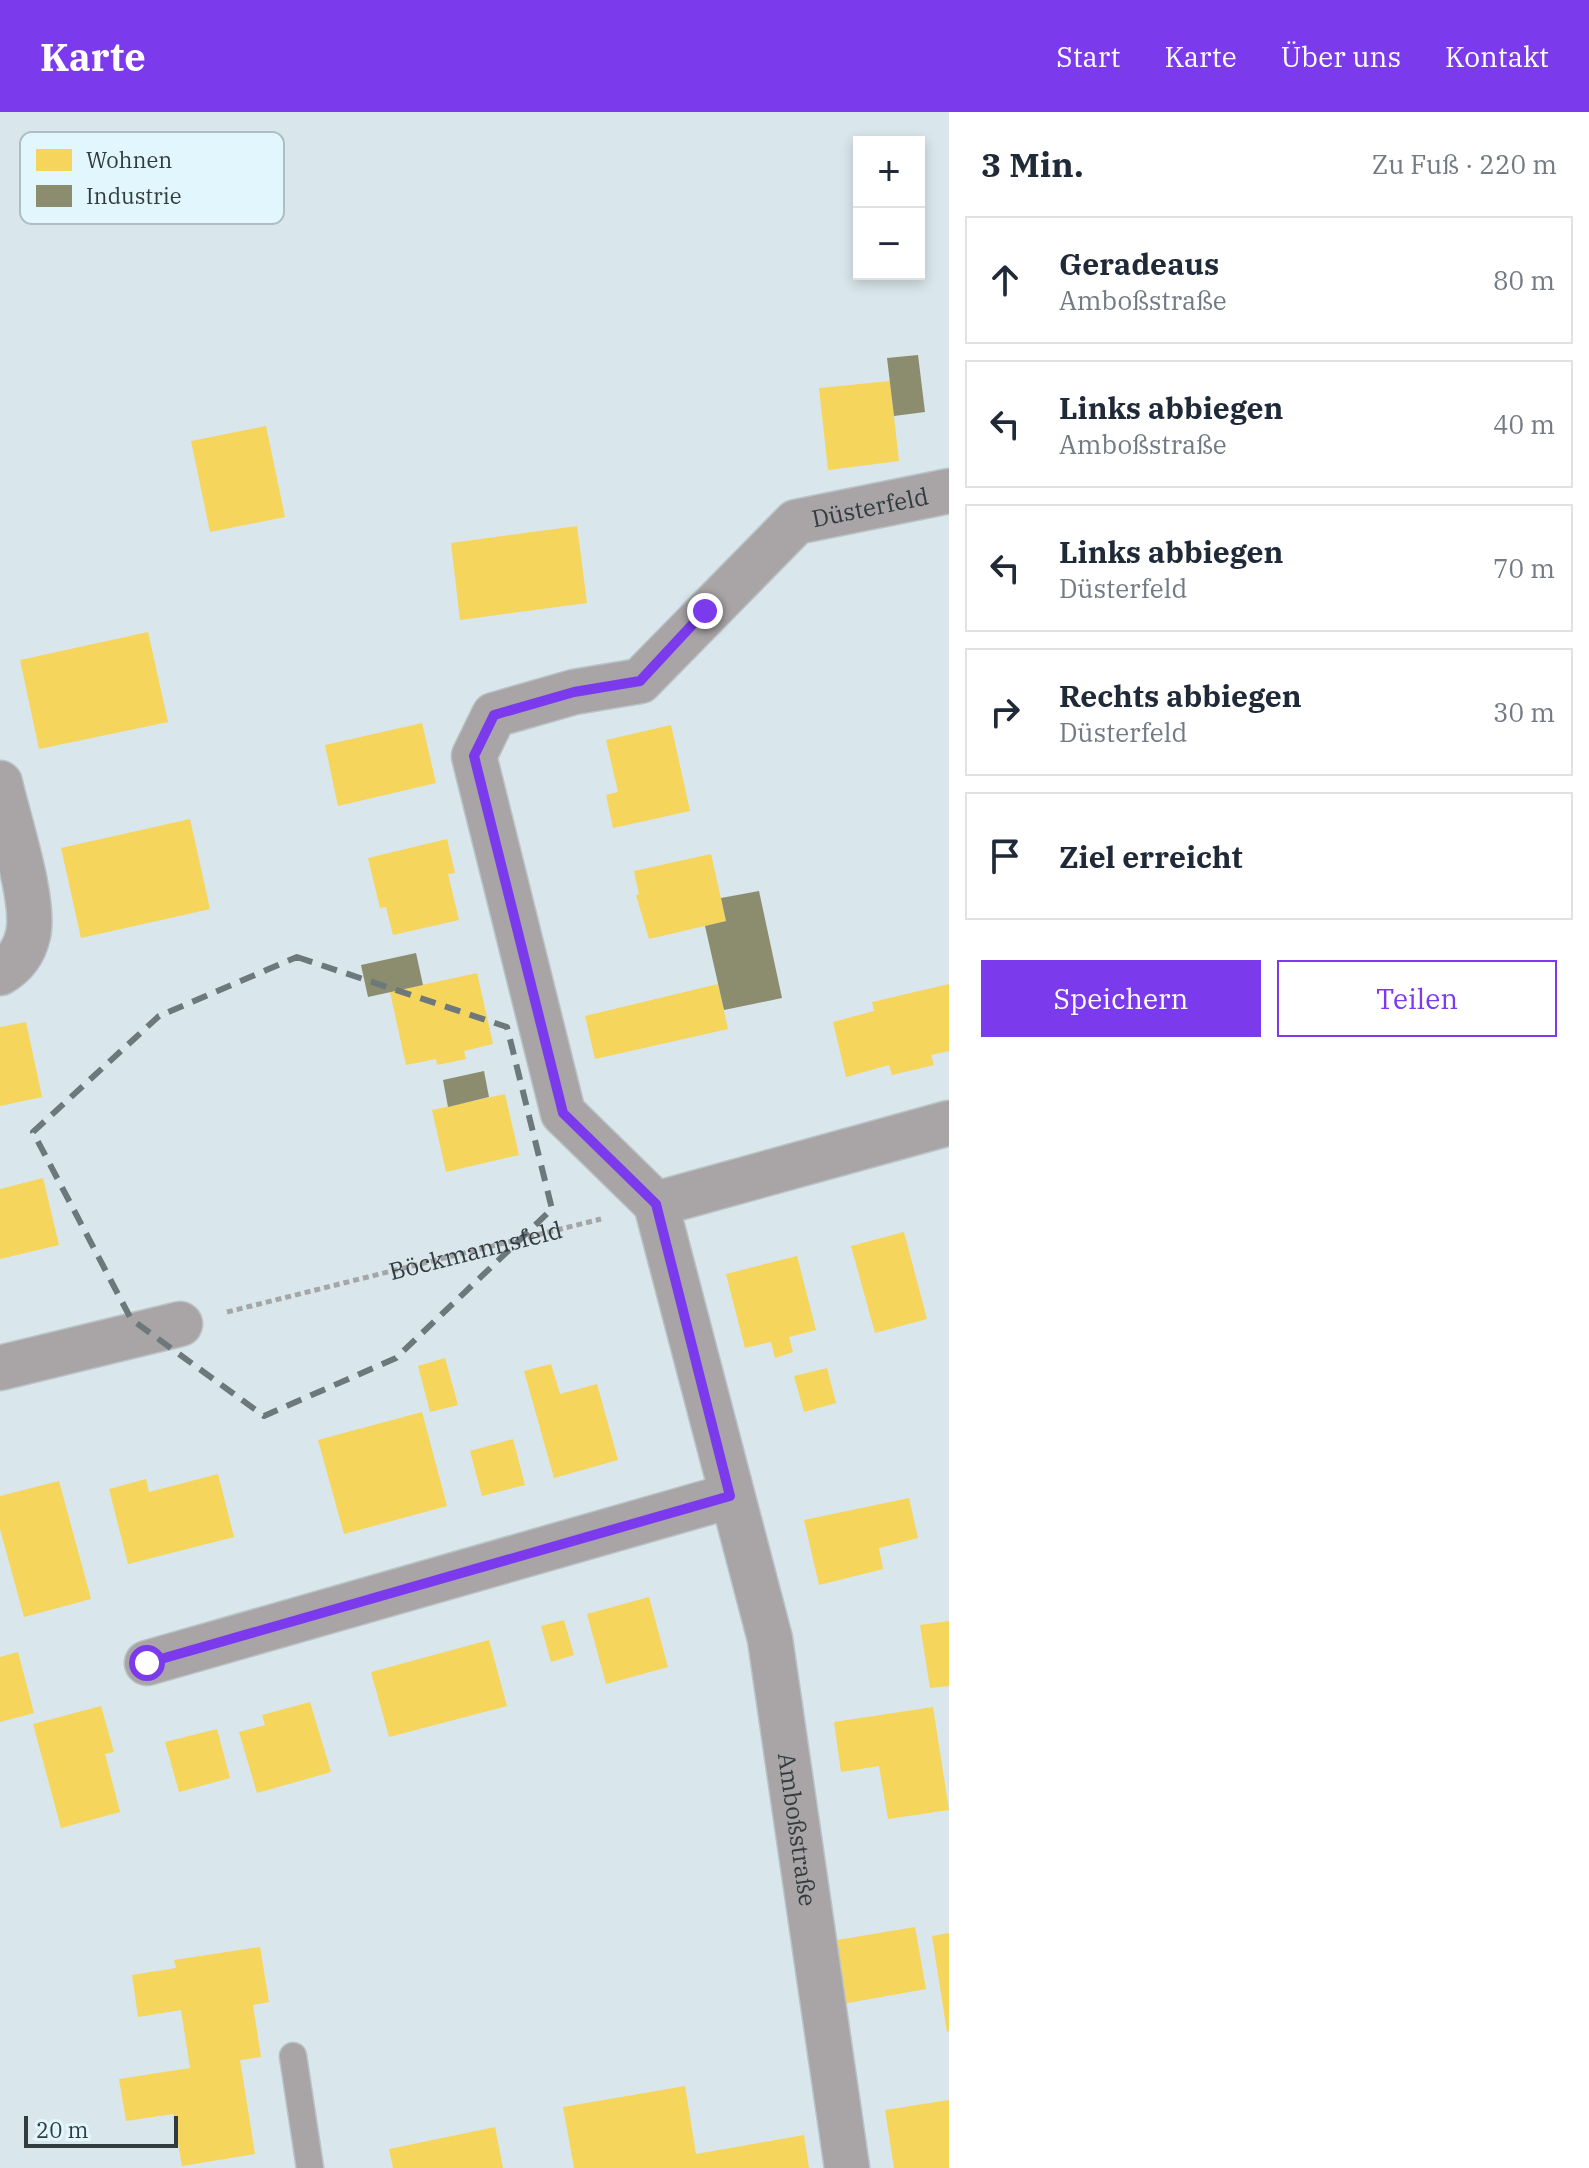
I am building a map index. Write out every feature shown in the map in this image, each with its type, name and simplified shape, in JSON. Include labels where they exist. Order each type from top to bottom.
[{"type":"street","name":"Düsterfeld","points":[[656,1204],[563,1113],[474,756],[494,715],[574,692],[640,681],[796,522],[949,491]]},
{"type":"street","points":[[0,783],[27,897],[29,934],[14,965],[0,973]]},
{"type":"street","points":[[656,1204],[949,1123]]},
{"type":"street","name":"Amboßstraße","points":[[656,1204],[730,1496],[770,1639],[847,2168]]},
{"type":"street","points":[[0,1368],[180,1324]]},
{"type":"street","points":[[147,1663],[730,1496]]},
{"type":"lane","points":[[293,2056],[310,2168]]},
{"type":"path","name":"Böckmannsfeld","points":[[180,1324],[656,1204]]},
{"type":"highlighted area","points":[[297,957],[507,1027],[552,1209],[396,1358],[264,1416],[131,1319],[33,1132],[159,1016]]},
{"type":"building: Wohnen","points":[[890,381],[899,461],[828,470],[819,388]]},
{"type":"building: Wohnen","points":[[266,426],[285,517],[210,532],[191,441]]},
{"type":"building: Wohnen","points":[[577,526],[587,603],[460,620],[451,543]]},
{"type":"building: Wohnen","points":[[148,632],[168,722],[39,749],[20,660]]},
{"type":"building: Wohnen","points":[[422,723],[436,783],[338,806],[325,745]]},
{"type":"building: Wohnen","points":[[671,725],[690,811],[613,828],[606,795],[618,792],[606,740]]},
{"type":"building: Wohnen","points":[[190,819],[210,909],[81,938],[61,848]]},
{"type":"building: Wohnen","points":[[447,839],[455,873],[448,874],[459,920],[393,935],[386,907],[380,908],[368,858]]},
{"type":"building: Wohnen","points":[[711,854],[726,921],[649,939],[636,895],[639,894],[634,871]]},
{"type":"building: Wohnen","points":[[477,973],[493,1044],[464,1051],[466,1059],[437,1065],[436,1059],[406,1065],[390,992]]},
{"type":"building: Wohnen","points":[[718,984],[728,1029],[595,1059],[585,1016]]},
{"type":"building: Wohnen","points":[[949,984],[949,1051],[931,1055],[934,1065],[892,1075],[889,1065],[846,1077],[833,1022],[874,1011],[872,1002]]},
{"type":"building: Wohnen","points":[[26,1022],[42,1097],[0,1106],[0,1027]]},
{"type":"building: Wohnen","points":[[505,1094],[519,1155],[446,1172],[432,1110]]},
{"type":"building: Wohnen","points":[[43,1178],[59,1245],[0,1259],[0,1189]]},
{"type":"building: Wohnen","points":[[904,1232],[927,1319],[875,1333],[851,1246]]},
{"type":"building: Wohnen","points":[[797,1256],[816,1330],[789,1337],[793,1352],[775,1358],[771,1342],[745,1348],[726,1274]]},
{"type":"building: Wohnen","points":[[445,1358],[458,1405],[430,1412],[418,1366]]},
{"type":"building: Wohnen","points":[[551,1364],[560,1394],[597,1384],[618,1460],[554,1478],[524,1371]]},
{"type":"building: Wohnen","points":[[827,1368],[836,1403],[804,1412],[794,1376]]},
{"type":"building: Wohnen","points":[[422,1412],[447,1506],[344,1534],[318,1440]]},
{"type":"building: Wohnen","points":[[513,1439],[525,1485],[482,1496],[470,1451]]},
{"type":"building: Wohnen","points":[[218,1474],[234,1537],[128,1564],[109,1489],[146,1479],[149,1492]]},
{"type":"building: Wohnen","points":[[59,1481],[91,1599],[24,1617],[0,1529],[0,1496]]},
{"type":"building: Wohnen","points":[[909,1498],[918,1538],[879,1548],[883,1569],[819,1585],[804,1520]]},
{"type":"building: Wohnen","points":[[649,1597],[668,1667],[606,1684],[587,1614]]},
{"type":"building: Wohnen","points":[[564,1620],[574,1655],[551,1662],[541,1626]]},
{"type":"building: Wohnen","points":[[949,1621],[949,1686],[930,1688],[920,1625]]},
{"type":"building: Wohnen","points":[[489,1640],[507,1706],[389,1737],[371,1672]]},
{"type":"building: Wohnen","points":[[18,1652],[34,1713],[0,1722],[0,1657]]},
{"type":"building: Wohnen","points":[[310,1702],[331,1772],[257,1793],[239,1732],[265,1725],[262,1715]]},
{"type":"building: Wohnen","points":[[101,1706],[114,1752],[105,1754],[120,1812],[61,1828],[33,1724]]},
{"type":"building: Wohnen","points":[[933,1707],[949,1810],[888,1819],[879,1766],[841,1772],[834,1722]]},
{"type":"building: Wohnen","points":[[217,1729],[230,1778],[179,1792],[165,1742]]},
{"type":"building: Wohnen","points":[[915,1927],[926,1989],[842,2004],[831,1941]]},
{"type":"building: Wohnen","points":[[949,1933],[949,2031],[947,2032],[932,1936]]},
{"type":"building: Wohnen","points":[[260,1947],[269,2002],[253,2005],[261,2057],[240,2060],[255,2154],[182,2166],[173,2114],[126,2121],[119,2079],[190,2068],[181,2010],[138,2017],[132,1975],[176,1968],[174,1960]]},
{"type":"building: Wohnen","points":[[685,2086],[696,2154],[804,2135],[809,2168],[574,2168],[563,2107]]},
{"type":"building: Wohnen","points":[[949,2100],[949,2168],[894,2168],[885,2110]]},
{"type":"building: Wohnen","points":[[495,2127],[503,2168],[393,2168],[389,2149]]},
{"type":"building: Industrie","points":[[918,355],[925,412],[894,416],[887,358]]},
{"type":"building: Industrie","points":[[759,891],[782,998],[724,1010],[705,926],[726,921],[721,898]]},
{"type":"building: Industrie","points":[[416,953],[423,985],[368,997],[361,965]]},
{"type":"building: Industrie","points":[[484,1071],[489,1097],[448,1107],[443,1080]]},
{"type":"route","points":[[147,1663],[730,1496],[656,1204],[563,1113],[474,756],[494,715],[574,692],[640,681],[705,611]]}]
